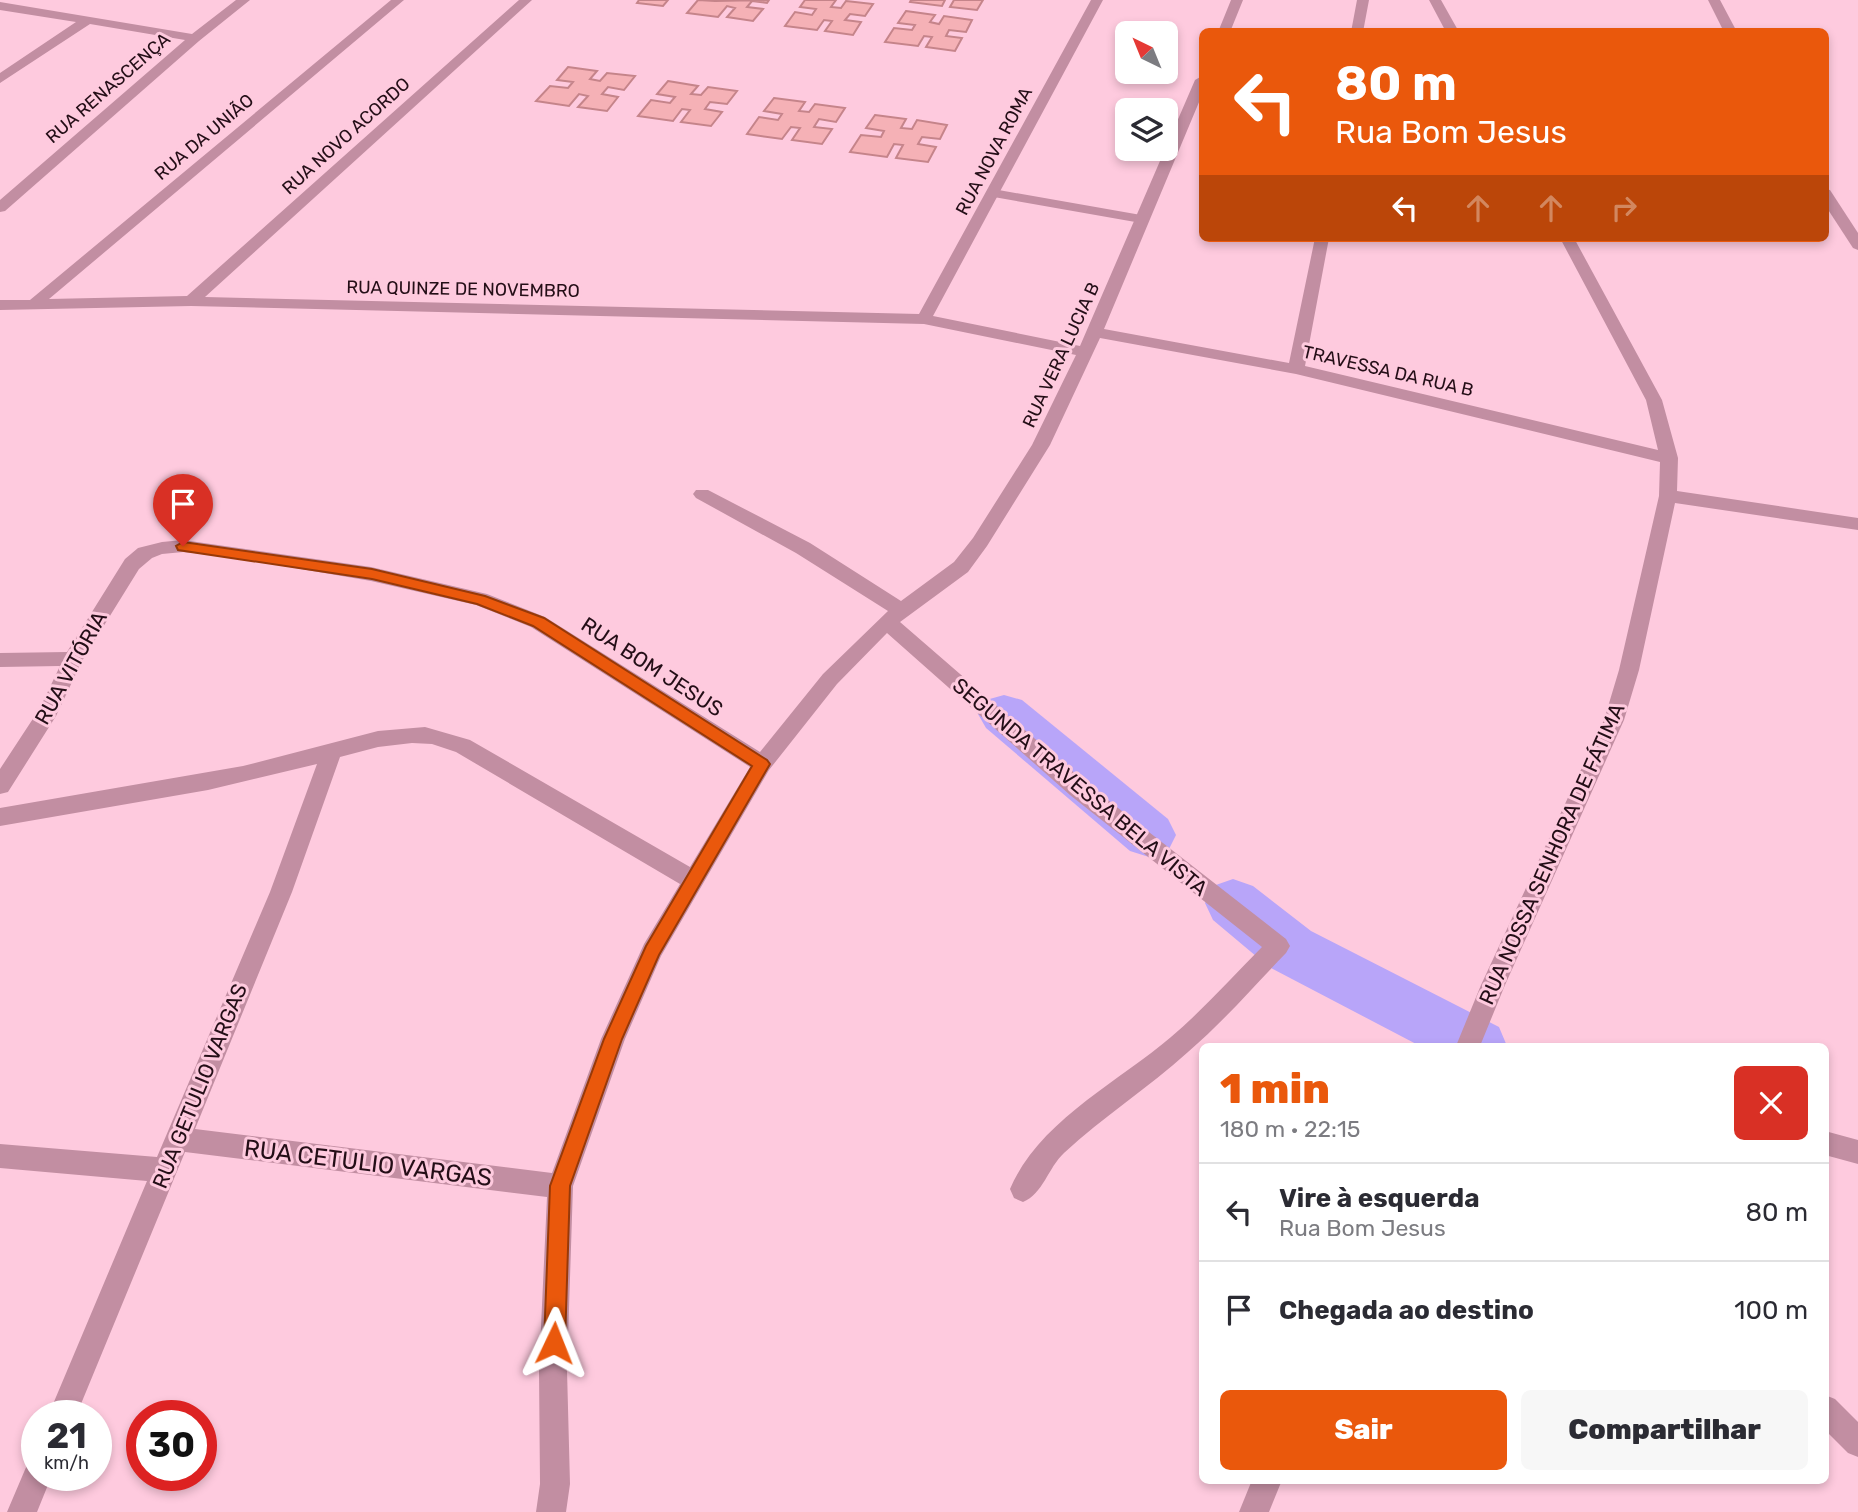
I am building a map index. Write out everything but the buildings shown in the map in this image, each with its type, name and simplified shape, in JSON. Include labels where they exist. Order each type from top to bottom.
[{"type":"street","name":"RUA RENASCENÇA","points":[[0,208],[195,38],[244,0]]},
{"type":"street","name":"RUA DA UNIÃO","points":[[34,304],[398,0]]},
{"type":"street","name":"RUA NOVO ACORDO","points":[[191,301],[526,0]]},
{"type":"street","name":"RUA NOVA ROMA","points":[[924,319],[1097,0]]},
{"type":"street","points":[[1226,28],[1237,0]]},
{"type":"street","points":[[1358,28],[1363,0]]},
{"type":"street","points":[[1435,0],[1451,28]]},
{"type":"street","points":[[1714,0],[1729,28]]},
{"type":"street","points":[[1,7],[195,38]]},
{"type":"street","points":[[0,79],[85,22]]},
{"type":"street","name":"RUA VERA LUCIA B","points":[[551,1512],[555,1484],[554,1370],[560,1186],[613,1039],[652,951],[762,764],[830,678],[894,616],[946,581],[961,567],[980,542],[1041,445],[1086,352],[1199,87]]},
{"type":"street","points":[[993,192],[1141,219]]},
{"type":"street","points":[[1829,199],[1858,245]]},
{"type":"street","points":[[1296,369],[1321,242]]},
{"type":"street","name":"RUA NOSSA SENHORA DE FÁTIMA","points":[[1469,1043],[1614,720],[1629,670],[1668,496],[1669,458],[1654,400],[1569,242]]},
{"type":"street","name":"RUA QUINZE DE NOVEMBRO","points":[[0,305],[191,301],[924,319],[1086,352]]},
{"type":"street","name":"TRAVESSA DA RUA B","points":[[1095,332],[1296,369],[1669,458]]},
{"type":"street","name":"SEGUNDA TRAVESSA BELA VISTA","points":[[702,494],[803,548],[894,616],[976,706],[1079,792],[1278,946],[1183,1042],[1142,1077],[1104,1102],[1051,1148],[1023,1189]]},
{"type":"street","points":[[1668,496],[1858,524]]},
{"type":"street","name":"RUA BOM JESUS","points":[[145,553],[183,546],[235,552],[372,574],[480,599],[538,622],[762,764]]},
{"type":"street","name":"RUA VITÓRIA","points":[[0,786],[49,711],[73,660],[117,585],[132,564],[145,553]]},
{"type":"street","points":[[0,660],[73,660]]},
{"type":"street","points":[[0,817],[200,782],[331,754],[378,740],[412,735],[433,736],[463,746],[694,881]]},
{"type":"street","name":"RUA GETULIO VARGAS","points":[[69,1400],[281,892],[331,754]]},
{"type":"street","name":"RUA CETULIO VARGAS","points":[[177,1139],[560,1186]]},
{"type":"street","points":[[1829,1144],[1858,1152]]},
{"type":"street","points":[[0,1156],[167,1170]]},
{"type":"street","points":[[1829,1413],[1858,1443]]},
{"type":"street","points":[[1254,1512],[1265,1484]]},
{"type":"street","points":[[22,1512],[31,1491]]},
{"type":"waterway","points":[[1004,714],[1149,835]]},
{"type":"waterway","points":[[1233,903],[1290,949],[1471,1043]]},
{"type":"route","points":[[183,546],[372,574],[480,599],[538,622],[762,764],[652,951],[613,1039],[560,1186],[554,1343]]}]
